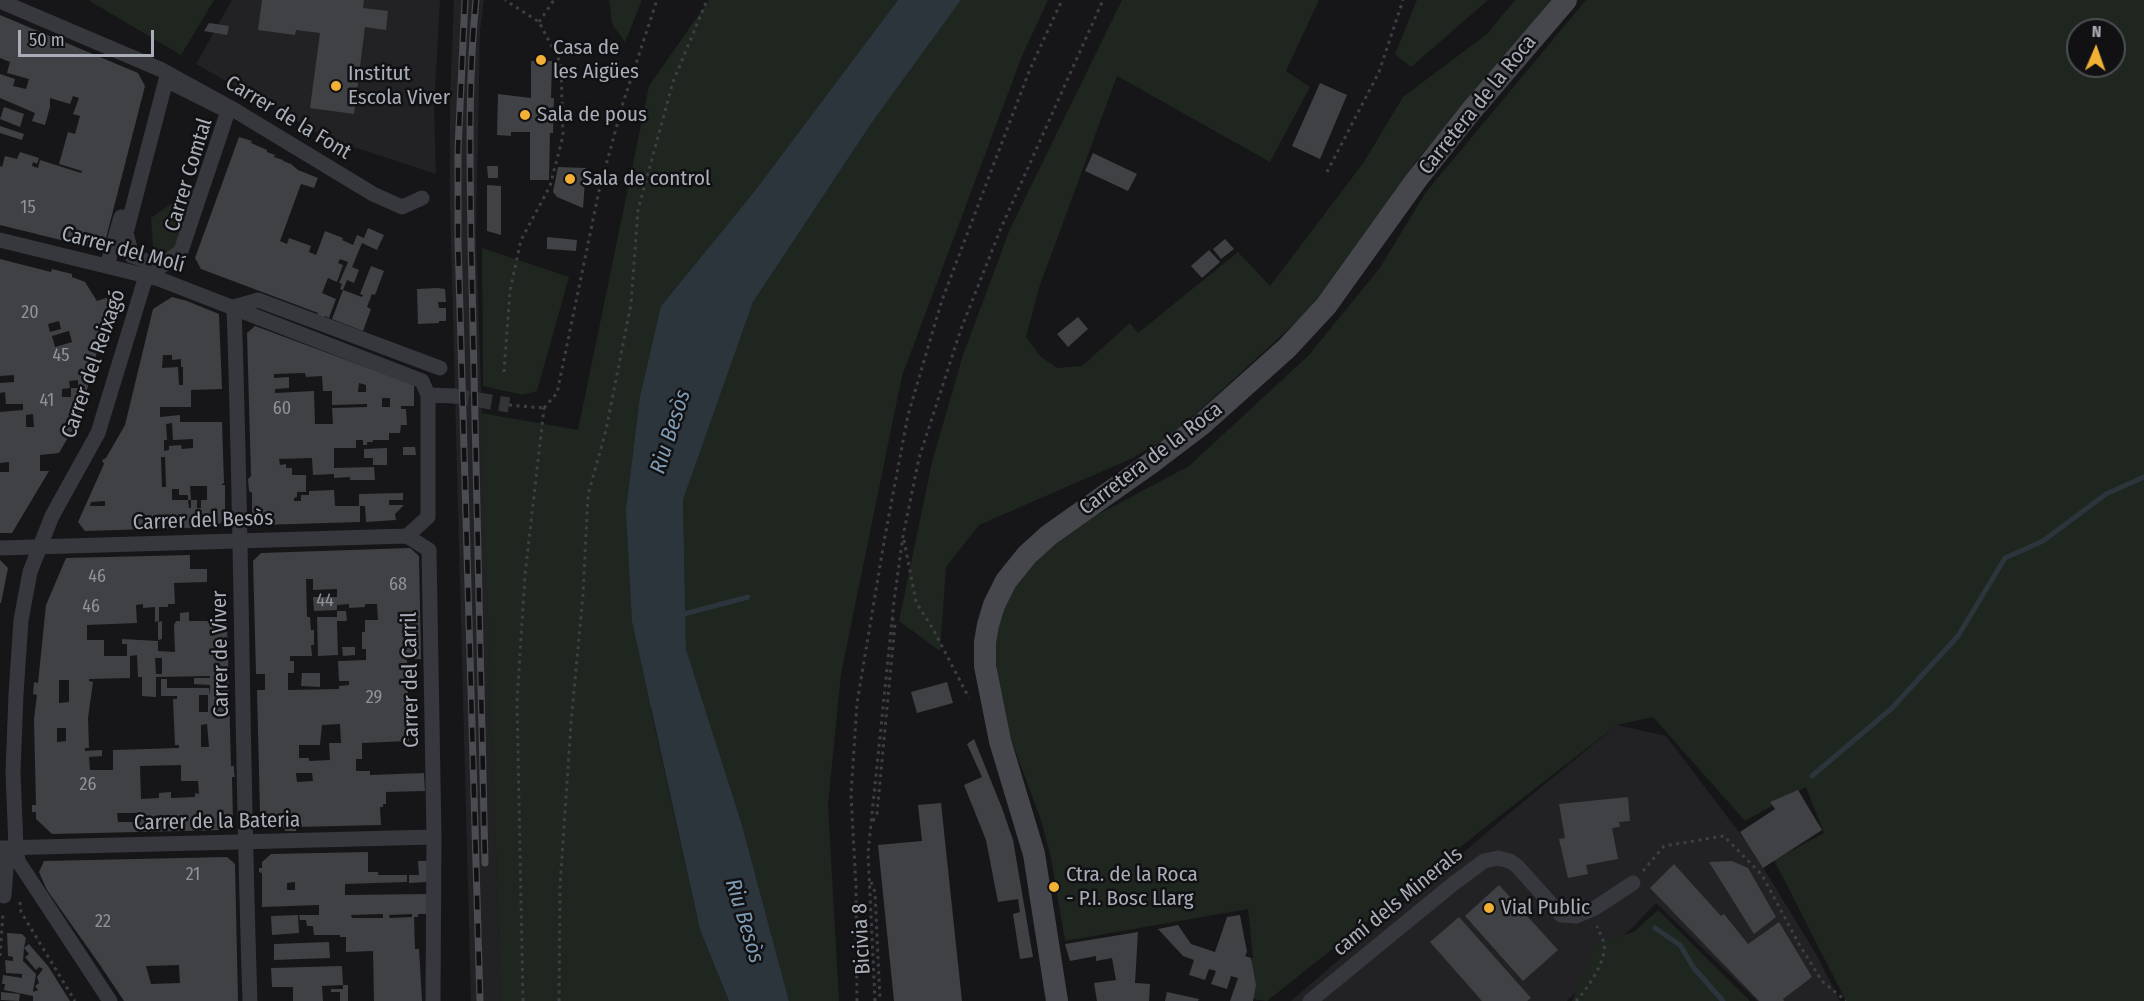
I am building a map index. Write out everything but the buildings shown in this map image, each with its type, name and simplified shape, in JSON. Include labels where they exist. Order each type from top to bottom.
[{"type":"street","name":"Carretera de la Roca","points":[[1057,1001],[1034,854],[1000,741],[985,666],[988,625],[994,605],[1006,581],[1027,555],[1049,536],[1201,425],[1287,348],[1326,306],[1417,179],[1471,111],[1566,0]]},
{"type":"street","name":"Carrer de la Font","points":[[0,1],[231,108],[373,194],[402,207],[422,198]]},
{"type":"street","points":[[164,75],[228,111],[181,251],[162,266],[132,256],[126,233],[164,75]]},
{"type":"street","name":"Carrer del Reixagó","points":[[107,266],[164,75]]},
{"type":"street","name":"Carrer Comtal","points":[[153,277],[187,255],[231,108]]},
{"type":"street","name":"Carrer del Molí","points":[[0,240],[153,277],[234,307],[425,388],[453,396]]},
{"type":"street","name":"Carrer del Reixagó","points":[[111,1001],[8,848],[21,620],[30,572],[52,516],[98,433],[153,277]]},
{"type":"street","points":[[234,307],[258,300],[440,368]]},
{"type":"street","name":"Carrer de Viver","points":[[234,307],[250,1001]]},
{"type":"street","points":[[407,536],[428,517],[425,388]]},
{"type":"street","name":"Carrer del Besòs","points":[[0,548],[407,536]]},
{"type":"street","name":"Carrer del Carril","points":[[407,536],[429,550],[434,837],[433,1001]]},
{"type":"street","name":"Carrer de la Bateria","points":[[8,848],[434,837]]},
{"type":"street","points":[[0,856],[7,856],[4,896],[0,895]]},
{"type":"street","name":"camí dels Minerals","points":[[1310,1001],[1484,861],[1498,858],[1510,861],[1561,915],[1576,916],[1586,912]]},
{"type":"street","points":[[1586,912],[1633,883]]},
{"type":"path","points":[[504,372],[510,291],[521,240],[550,186],[563,136],[561,64],[539,22],[505,0]]},
{"type":"path","points":[[539,22],[554,0]]},
{"type":"path","points":[[523,1001],[517,702],[525,575],[544,408],[557,393],[599,191],[623,103],[657,0]]},
{"type":"path","points":[[559,1001],[560,887],[571,723],[583,594],[588,495],[606,430],[631,304],[638,210],[673,82],[707,0]]},
{"type":"path","points":[[857,1001],[856,886],[851,795],[857,703],[908,415],[942,300],[1030,69],[1062,0]]},
{"type":"path","points":[[875,1001],[868,853],[871,826],[876,813],[896,624],[892,617],[903,537],[919,458],[961,329],[1001,228],[1103,0]]},
{"type":"path","points":[[1327,172],[1379,72],[1402,0]]},
{"type":"path","points":[[510,405],[544,408]]},
{"type":"path","points":[[903,537],[916,602],[933,629],[970,701]]},
{"type":"path","points":[[1633,883],[1664,846],[1724,836],[1762,875],[1822,981],[1846,1001]]},
{"type":"path","name":"Bicivia 8","points":[[869,877],[875,892],[880,1001]]},
{"type":"path","points":[[20,901],[21,912],[75,1001]]},
{"type":"path","points":[[1576,1001],[1586,991],[1602,961],[1604,950],[1597,925],[1586,912]]},
{"type":"path","points":[[0,956],[3,916]]},
{"type":"shaded area","points":[[88,0],[214,0],[181,55]]},
{"type":"shaded area","name":"Institut Escola Viver","points":[[232,0],[440,0],[434,109],[436,174],[326,138],[196,64]]},
{"type":"shaded area","points":[[454,0],[484,0],[480,31],[476,235],[501,1001],[471,1001],[450,204],[450,99]]},
{"type":"shaded area","points":[[609,0],[642,0],[625,42],[612,24]]},
{"type":"shaded area","points":[[709,0],[898,0],[754,192],[661,306],[651,710],[700,930],[729,1001],[501,1001],[481,413],[578,430],[649,86]]},
{"type":"shaded area","points":[[961,0],[1048,0],[1022,56],[902,376],[841,674],[828,805],[839,1001],[789,1001],[742,825],[686,649],[683,500],[753,302],[873,121]]},
{"type":"shaded area","points":[[1122,0],[1319,0],[1286,71],[1310,87],[1270,162],[1117,76],[1039,288],[1026,337],[1040,356],[1057,368],[1082,366],[1130,323],[1138,333],[1238,252],[1270,286],[1364,162],[1403,97],[1487,34],[1515,0],[1553,0],[1416,161],[1318,302],[1176,432],[1133,458],[979,525],[946,567],[940,651],[899,621],[932,462],[963,355],[1010,229]]},
{"type":"shaded area","points":[[1417,0],[1488,0],[1411,67],[1395,54]]},
{"type":"shaded area","points":[[1586,0],[2144,0],[2144,1001],[1846,1001],[1774,860],[1824,833],[1806,787],[1745,821],[1653,717],[1617,725],[1267,1001],[1238,997],[1253,957],[1248,909],[1065,941],[1051,858],[1041,820],[1002,715],[988,592],[1005,564],[1189,466],[1308,356],[1379,269],[1426,192]]},
{"type":"shaded area","points":[[203,181],[181,253],[164,264],[153,246],[151,218]]},
{"type":"shaded area","points":[[482,248],[569,277],[537,391],[523,395],[483,386]]},
{"type":"shaded area","points":[[1617,725],[1666,736],[1751,848],[1815,952],[1840,1001],[1757,1001],[1656,903],[1631,929],[1610,946],[1591,976],[1567,1001],[1291,1001],[1506,816]]},
{"type":"shaded area","points":[[1658,910],[1750,1001],[1572,1001],[1597,942],[1634,932]]},
{"type":"water","name":"Riu Besòs","points":[[898,0],[961,0],[873,121],[753,302],[683,500],[686,649],[742,825],[789,1001],[729,1001],[700,930],[632,621],[626,510],[640,397],[661,306],[754,192]]},
{"type":"waterway","points":[[1812,776],[1892,708],[1958,636],[2005,558],[2043,541],[2106,494],[2144,477]]},
{"type":"waterway","points":[[680,615],[748,597]]},
{"type":"waterway","points":[[1655,928],[1680,945],[1693,967],[1723,1001]]},
{"type":"tunnel","points":[[454,396],[509,405]]},
{"type":"railway","points":[[465,0],[458,149],[458,241],[480,1001]]},
{"type":"railway","points":[[476,0],[471,90],[470,181],[485,863]]},
{"type":"place","name":"Casa de les Aigües","points":[[541,60]]},
{"type":"place","name":"Institut Escola Viver","points":[[336,86]]},
{"type":"place","name":"Sala de pous","points":[[525,115]]},
{"type":"place","name":"Sala de control","points":[[570,179]]},
{"type":"place","name":"Ctra. de la Roca - P.I. Bosc Llarg","points":[[1054,887]]},
{"type":"place","name":"Vial Public","points":[[1489,908]]}]
